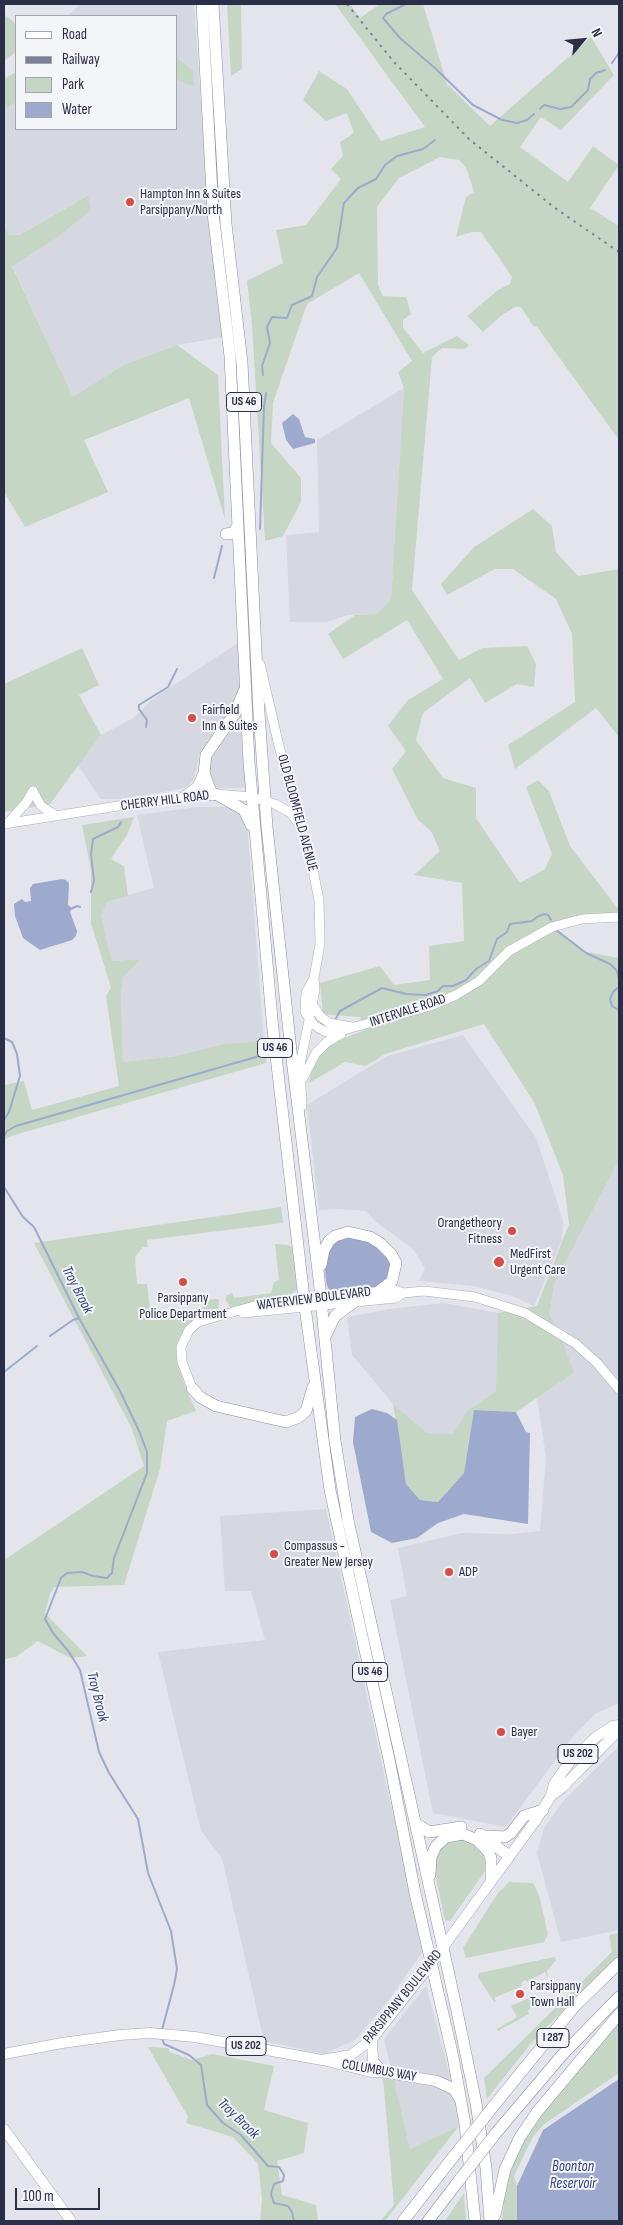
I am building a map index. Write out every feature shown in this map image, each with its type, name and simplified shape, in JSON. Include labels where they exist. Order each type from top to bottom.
[{"type":"highway","name":"US 46","points":[[202,4],[213,213],[230,356],[252,797],[273,1030],[305,1302],[330,1490],[390,1764],[430,1965],[453,2057],[462,2103],[475,2221]]},
{"type":"highway","name":"US 46","points":[[214,6],[224,206],[242,363],[265,801],[282,977],[322,1301],[331,1409],[340,1478],[443,1948],[482,2136],[490,2221]]},
{"type":"highway","points":[[226,534],[233,533],[238,526]]},
{"type":"highway","points":[[183,798],[198,787],[204,772],[206,754],[235,713],[246,684]]},
{"type":"highway","points":[[204,772],[214,795],[244,810],[251,823],[256,840]]},
{"type":"highway","points":[[319,1279],[324,1250],[329,1241],[340,1234],[358,1232],[380,1243],[391,1254],[396,1263],[392,1281],[378,1292]]},
{"type":"highway","points":[[325,1336],[335,1316],[354,1302]]},
{"type":"highway","points":[[192,1388],[200,1397],[216,1406],[286,1422],[299,1417],[310,1404],[315,1378]]},
{"type":"highway","points":[[415,1823],[429,1832],[459,1827],[493,1838],[505,1837],[512,1833],[524,1816],[543,1810]]},
{"type":"highway","points":[[476,1831],[509,1856]]},
{"type":"highway","points":[[431,1897],[431,1857],[439,1843],[452,1835],[467,1834],[483,1845],[491,1858],[491,1881]]},
{"type":"highway","points":[[492,2108],[561,2021],[619,1963]]},
{"type":"highway","name":"I 287","points":[[403,2221],[492,2108],[555,2035],[619,1972]]},
{"type":"highway","name":"I 287","points":[[428,2221],[496,2133],[562,2054],[619,1997]]},
{"type":"highway","points":[[494,2221],[505,2169],[520,2137],[537,2112],[619,2014]]},
{"type":"highway","points":[[436,2081],[448,2076],[452,2068],[453,2057]]},
{"type":"highway","points":[[436,2081],[454,2089],[462,2103]]},
{"type":"main road","name":"PARSIPPANY BOULEVARD","points":[[4,2054],[88,2039],[156,2033],[195,2037],[322,2060],[351,2054],[372,2039],[443,1948],[543,1810],[551,1796],[554,1784],[571,1760],[596,1737],[613,1726],[619,1725]]},
{"type":"main road","name":"PARSIPPANY BOULEVARD","points":[[551,1796],[563,1787],[619,1730]]},
{"type":"main road","points":[[372,2039],[373,2061],[383,2072]]},
{"type":"main road","name":"COLUMBUS WAY","points":[[322,2060],[372,2072],[383,2072],[436,2081]]},
{"type":"main road","points":[[4,2129],[71,2221]]},
{"type":"street","name":"OLD BLOOMFIELD AVENUE","points":[[256,650],[279,746],[306,842],[319,900],[320,944],[314,978],[304,1002],[305,1012],[309,1019]]},
{"type":"street","points":[[6,824],[26,803],[33,791],[41,806],[57,816]]},
{"type":"street","name":"CHERRY HILL ROAD","points":[[6,824],[137,803],[214,795],[252,797],[284,808],[291,813],[298,822],[306,842]]},
{"type":"street","name":"INTERVALE ROAD","points":[[309,1019],[314,1026],[333,1033],[430,1006],[456,995],[479,981],[501,958],[518,945],[552,927],[582,919],[619,917]]},
{"type":"street","name":"OLD BLOOMFIELD AVENUE","points":[[303,1149],[300,1065],[315,990],[314,978]]},
{"type":"street","name":"INTERVALE ROAD","points":[[312,1004],[320,1016],[329,1023],[356,1027]]},
{"type":"street","points":[[301,1085],[311,1060],[322,1046],[356,1027]]},
{"type":"street","name":"WATERVIEW BOULEVARD","points":[[322,1301],[395,1290],[403,1294]]},
{"type":"street","name":"WATERVIEW BOULEVARD","points":[[192,1388],[182,1362],[183,1340],[189,1330],[198,1322],[268,1302],[354,1302],[396,1298],[403,1294],[424,1291],[475,1297],[525,1313],[576,1344],[597,1363],[619,1388]]},
{"type":"shaded area","points":[[80,4],[194,4],[202,119],[223,337],[177,345],[123,365],[73,397],[12,265],[54,240],[87,195],[20,235],[4,235],[4,110],[15,103],[15,130],[178,130],[178,80],[194,86],[193,70],[178,59],[178,15],[69,15]]},
{"type":"shaded area","points":[[404,388],[391,599],[376,614],[348,615],[327,622],[290,622],[286,535],[319,532],[317,440]]},
{"type":"shaded area","points":[[238,643],[240,695],[199,756],[194,779],[186,788],[123,799],[101,799],[78,766],[101,735],[132,719],[154,698]]},
{"type":"shaded area","points":[[242,711],[247,788],[213,788],[210,776],[210,762],[218,744]]},
{"type":"shaded area","points":[[198,807],[231,807],[247,822],[264,1041],[224,1044],[176,1056],[123,1062],[121,992],[123,977],[141,959],[112,961],[101,916],[108,900],[154,888],[137,815]]},
{"type":"shaded area","points":[[463,1035],[536,1138],[563,1220],[562,1240],[534,1306],[512,1296],[474,1286],[419,1281],[425,1269],[412,1248],[376,1222],[366,1211],[319,1210],[307,1105],[387,1056]]},
{"type":"shaded area","points":[[619,1160],[619,1703],[595,1714],[570,1740],[506,1827],[433,1813],[390,1600],[407,1596],[398,1548],[462,1533],[512,1534],[540,1531],[546,1457],[537,1398],[574,1373],[564,1345],[549,1313],[555,1282]]},
{"type":"shaded area","points":[[444,1303],[498,1313],[496,1391],[468,1410],[454,1434],[427,1433],[393,1404],[352,1355],[347,1317],[389,1309]]},
{"type":"shaded area","points":[[326,1509],[423,1951],[388,2001],[355,2040],[324,2054],[264,2041],[222,1858],[201,1831],[158,1652],[265,1640],[251,1591],[225,1591],[220,1516]]},
{"type":"shaded area","points":[[619,1746],[619,1930],[561,1942],[537,1853],[544,1828],[564,1800]]},
{"type":"shaded area","points":[[426,1986],[457,2103],[459,2126],[410,2149],[384,2039]]},
{"type":"green space","points":[[227,4],[241,4],[242,69],[231,76]]},
{"type":"green space","points":[[335,4],[350,4],[360,18],[380,4],[423,4],[447,84],[490,126],[591,37],[614,75],[561,130],[541,117],[520,147],[568,182],[593,146],[619,165],[590,208],[619,226],[619,440],[537,327],[533,326],[521,307],[515,307],[502,315],[483,332],[467,316],[498,290],[510,284],[512,277],[481,232],[472,232],[456,237],[466,197],[474,192],[466,167],[459,160],[440,157],[399,178],[377,207],[378,285],[383,296],[406,297],[411,314],[403,320],[403,328],[423,353],[457,336],[469,345],[465,349],[442,348],[432,357],[412,590],[459,660],[482,648],[527,646],[536,664],[534,687],[517,684],[485,703],[470,678],[423,713],[416,740],[443,778],[476,788],[476,818],[520,883],[545,869],[552,854],[526,787],[538,780],[549,791],[570,846],[619,910],[618,918],[555,928],[587,952],[619,958],[619,1160],[555,1282],[549,1313],[564,1345],[574,1373],[516,1412],[474,1410],[464,1473],[438,1502],[420,1500],[406,1484],[393,1404],[427,1433],[453,1434],[468,1410],[496,1391],[498,1313],[537,1306],[569,1224],[563,1175],[535,1104],[484,1024],[385,1054],[366,1066],[345,1062],[309,1083],[312,1068],[320,1054],[334,1042],[365,1030],[360,1017],[323,1014],[320,983],[380,966],[394,985],[430,980],[429,946],[464,941],[462,883],[414,875],[440,851],[431,831],[418,820],[392,769],[406,751],[388,726],[408,700],[443,679],[407,620],[343,659],[328,634],[355,615],[376,614],[391,599],[404,388],[398,372],[412,361],[359,273],[307,304],[273,403],[271,443],[301,478],[301,502],[283,536],[265,541],[252,325],[247,281],[283,263],[276,230],[306,225],[341,179],[331,169],[343,156],[340,142],[354,133],[347,113],[326,121],[303,100],[319,71],[347,89],[381,141],[425,127]]},
{"type":"green space","points":[[4,14],[15,23],[15,53],[4,61]]},
{"type":"green space","points":[[178,59],[193,70],[194,87],[178,80]]},
{"type":"green space","points":[[15,73],[15,103],[4,110],[4,79]]},
{"type":"green space","points":[[88,195],[91,210],[54,240],[12,266],[73,397],[123,365],[177,345],[218,375],[225,519],[189,398],[84,440],[108,492],[25,527],[4,492],[4,226],[9,235],[20,235]]},
{"type":"green space","points":[[533,509],[552,526],[556,552],[578,576],[619,569],[619,737],[596,708],[515,769],[508,745],[575,702],[572,634],[556,599],[513,569],[495,569],[447,595],[441,584],[474,547]]},
{"type":"green space","points":[[82,648],[99,685],[79,695],[101,735],[50,804],[4,812],[4,684]]},
{"type":"green space","points":[[134,817],[127,835],[111,859],[124,866],[128,896],[108,901],[101,916],[112,961],[141,959],[123,977],[121,993],[123,1062],[176,1056],[224,1044],[264,1041],[266,1063],[11,1136],[4,1140],[4,1085],[24,1081],[32,1110],[119,1086],[106,996],[111,988],[91,923],[91,870],[82,825]]},
{"type":"green space","points":[[281,1207],[283,1223],[147,1240],[148,1247],[143,1247],[135,1257],[137,1284],[147,1284],[151,1319],[192,1313],[201,1309],[211,1299],[218,1299],[218,1310],[197,1317],[188,1324],[178,1340],[176,1354],[183,1381],[196,1411],[167,1421],[160,1469],[124,1585],[54,1587],[50,1594],[45,1613],[87,1656],[70,1658],[38,1641],[16,1657],[4,1659],[4,1560],[144,1466],[132,1429],[34,1243]]},
{"type":"green space","points":[[275,1244],[292,1247],[297,1290],[291,1294],[291,1297],[230,1307],[226,1296],[232,1293],[234,1298],[271,1293],[274,1282],[279,1280]]},
{"type":"green space","points":[[457,1836],[484,1849],[488,1867],[450,1921],[445,1920],[434,1869],[437,1852],[440,1847]]},
{"type":"green space","points":[[509,1882],[533,1883],[539,1895],[548,1934],[544,1942],[466,1958],[463,1948],[498,1893]]},
{"type":"green space","points":[[619,1933],[619,1955],[532,2042],[487,2099],[484,2078],[612,1952],[609,1935]]},
{"type":"green space","points":[[554,1957],[556,1960],[547,1971],[548,1978],[545,1972],[527,1982],[525,1980],[521,1983],[522,1986],[494,1998],[496,2001],[494,2002],[478,1977],[479,1973]]},
{"type":"green space","points":[[529,1998],[533,2006],[528,2010],[529,2014],[498,2031],[497,2029],[517,2017],[511,2006]]},
{"type":"green space","points":[[619,2020],[619,2073],[543,2125],[533,2137],[514,2176],[517,2186],[517,2221],[502,2221],[506,2181],[526,2132]]},
{"type":"green space","points":[[148,2047],[168,2048],[170,2052],[192,2060],[212,2054],[274,2066],[264,2110],[308,2123],[304,2153],[277,2161],[282,2195],[316,2205],[318,2221],[260,2221],[262,2199],[258,2164],[233,2137],[186,2123],[188,2117]]},
{"type":"green space","points":[[383,2078],[394,2080],[410,2149],[459,2126],[385,2221],[380,2221],[394,2205]]},
{"type":"green space","points":[[464,2193],[466,2221],[445,2221]]},
{"type":"water","points":[[293,414],[299,419],[305,437],[315,439],[315,443],[293,449],[286,440],[282,423]]},
{"type":"water","points":[[62,879],[69,883],[68,905],[72,908],[70,912],[77,931],[76,936],[72,940],[40,950],[23,938],[15,916],[14,904],[22,899],[25,902],[31,901],[30,888],[33,884]]},
{"type":"water","points":[[340,1237],[371,1241],[391,1260],[391,1275],[374,1288],[331,1291],[326,1282],[325,1252]]},
{"type":"water","points":[[372,1409],[387,1413],[397,1420],[406,1484],[420,1500],[438,1502],[464,1473],[474,1410],[516,1412],[526,1432],[530,1433],[528,1524],[464,1514],[438,1523],[417,1538],[392,1543],[371,1532],[353,1442],[355,1417]]},
{"type":"water","name":"Boonton Reservoir","points":[[619,2079],[619,2221],[517,2221],[517,2186],[543,2130]]},
{"type":"waterway","points":[[406,4],[386,14],[383,18],[400,38],[436,69],[473,105],[502,120],[517,123],[527,120],[534,114]]},
{"type":"waterway","points":[[612,63],[619,53]]},
{"type":"waterway","points":[[540,109],[544,105],[560,109],[571,107],[588,90],[590,79],[596,73],[605,70]]},
{"type":"waterway","points":[[263,375],[262,366],[270,343],[267,327],[272,317],[287,318],[292,305],[312,296],[317,277],[337,248],[344,203],[358,188],[376,179],[385,165],[397,156],[423,149],[435,140]]},
{"type":"waterway","points":[[260,529],[266,393]]},
{"type":"waterway","points":[[214,578],[222,546]]},
{"type":"waterway","points":[[146,727],[147,720],[139,709],[139,705],[168,687],[177,669]]},
{"type":"waterway","points":[[91,892],[94,881],[91,854],[93,839],[118,827],[121,822]]},
{"type":"waterway","points":[[71,909],[77,906],[80,907]]},
{"type":"waterway","name":"Troy Brook","points":[[335,1020],[340,1011],[382,988],[406,994],[426,995],[438,991],[443,986],[453,986],[466,980],[476,969],[489,961],[497,939],[507,932],[510,924],[532,921],[544,914],[548,915],[551,920]]},
{"type":"waterway","name":"Troy Brook","points":[[556,930],[586,953],[610,964],[617,971],[619,979]]},
{"type":"waterway","name":"Troy Brook","points":[[619,983],[619,987],[613,992],[610,999],[612,1006],[619,1010]]},
{"type":"waterway","points":[[4,1038],[12,1042],[17,1054],[20,1076],[9,1112],[4,1120]]},
{"type":"waterway","name":"Troy Brook","points":[[4,1136],[7,1131],[16,1126],[263,1055]]},
{"type":"waterway","name":"Troy Brook","points":[[4,1187],[23,1217],[34,1227],[79,1318],[120,1391],[147,1452],[147,1473],[114,1558],[112,1573],[107,1578],[82,1572],[67,1573],[61,1578],[45,1619],[80,1670],[99,1752],[109,1773],[138,1819],[148,1873],[171,1931],[177,1969],[162,2030]]},
{"type":"waterway","points":[[50,1336],[79,1318]]},
{"type":"waterway","points":[[4,1372],[37,1346]]},
{"type":"waterway","name":"Troy Brook","points":[[162,2038],[164,2044],[189,2055],[201,2065],[207,2105],[223,2123],[241,2135],[268,2166],[279,2167],[284,2175],[283,2181],[274,2184],[271,2194],[274,2203],[288,2206],[294,2221]]},
{"type":"railway","points":[[347,4],[394,62],[469,139],[555,208],[619,252]]},
{"type":"place","name":"Hampton Inn & Suites Parsippany/North","points":[[130,202]]},
{"type":"place","name":"Fairfield Inn & Suites","points":[[192,718]]},
{"type":"place","name":"Orangetheory Fitness","points":[[512,1231]]},
{"type":"place","name":"MedFirst Urgent Care","points":[[499,1262]]},
{"type":"place","name":"Parsippany Police Department","points":[[183,1282]]},
{"type":"place","name":"Compassus - Greater New Jersey","points":[[274,1554]]},
{"type":"place","name":"ADP","points":[[449,1572]]},
{"type":"place","name":"Bayer","points":[[501,1732]]},
{"type":"place","name":"Parsippany Town Hall","points":[[520,1994]]}]
